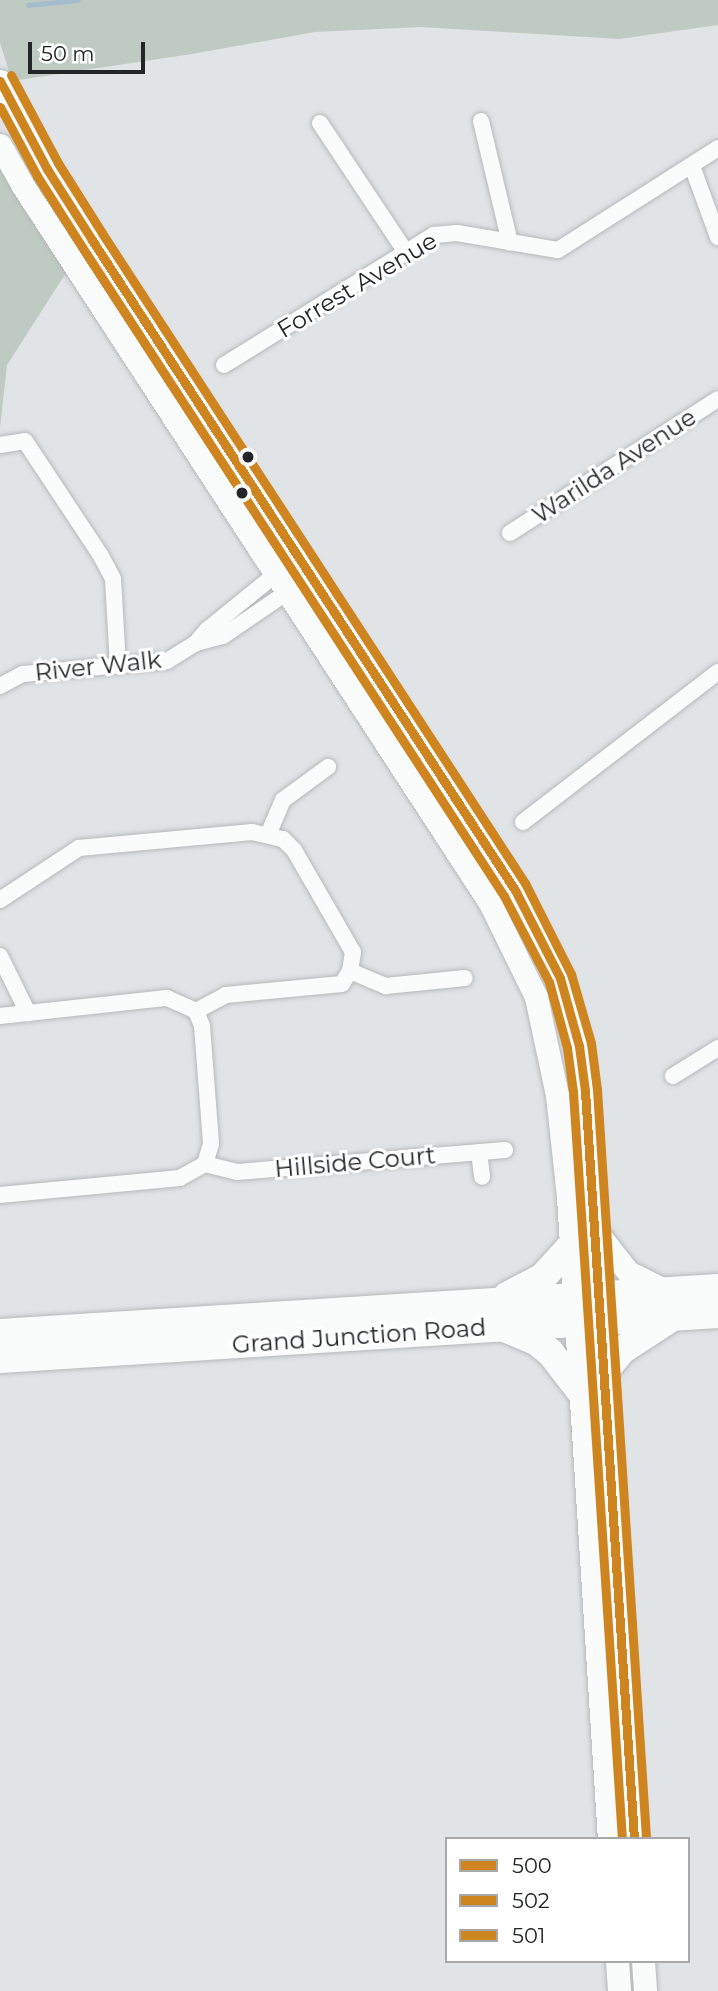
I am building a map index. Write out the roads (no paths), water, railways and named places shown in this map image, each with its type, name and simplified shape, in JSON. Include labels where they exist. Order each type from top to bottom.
[{"type":"highway","points":[[571,1246],[543,1277],[498,1314],[550,1352],[580,1391]]},
{"type":"highway","name":"Grand Junction Road","points":[[0,1333],[498,1314],[671,1304],[718,1289]]},
{"type":"highway","points":[[605,1371],[622,1350],[671,1304]]},
{"type":"highway","name":"Grand Junction Road","points":[[671,1304],[718,1314]]},
{"type":"highway","name":"Grand Junction Road","points":[[0,1359],[498,1314]]},
{"type":"main road","points":[[0,82],[47,169],[515,890],[553,961],[567,1000],[580,1056],[595,1230],[580,1391],[609,1837]]},
{"type":"main road","points":[[0,145],[23,186],[490,903],[536,997],[550,1048],[562,1136],[571,1246],[605,1371],[634,1837]]},
{"type":"main road","points":[[595,1230],[628,1272],[671,1304]]},
{"type":"main road","points":[[617,1963],[619,1991]]},
{"type":"main road","points":[[643,1963],[645,1991]]},
{"type":"street","points":[[481,121],[510,243]]},
{"type":"street","points":[[320,123],[405,251]]},
{"type":"street","name":"Forrest Avenue","points":[[224,365],[405,251],[441,232],[552,250],[566,247],[718,148]]},
{"type":"street","points":[[692,166],[718,237]]},
{"type":"street","name":"Warilda Avenue","points":[[510,533],[718,399]]},
{"type":"street","points":[[0,445],[25,441],[101,556],[113,579],[118,666]]},
{"type":"street","name":"River Walk","points":[[0,686],[23,674],[167,661],[196,643],[223,636],[282,583],[298,556]]},
{"type":"street","name":"River Walk","points":[[196,643],[207,629],[282,583],[311,576]]},
{"type":"street","points":[[523,822],[718,672]]},
{"type":"street","points":[[268,835],[283,800],[328,767]]},
{"type":"street","points":[[0,900],[79,848],[252,832],[283,839],[294,850],[353,952],[350,971],[342,985],[226,995],[196,1011]]},
{"type":"street","points":[[0,956],[28,1013]]},
{"type":"street","points":[[350,971],[386,986],[465,978]]},
{"type":"street","points":[[0,1016],[167,998],[196,1011],[202,1026],[211,1144],[205,1164],[180,1178],[0,1195]]},
{"type":"street","points":[[673,1076],[718,1048]]},
{"type":"street","name":"Hillside Court","points":[[205,1164],[237,1172],[505,1150]]},
{"type":"street","points":[[479,1152],[482,1177]]},
{"type":"waterway","points":[[28,5],[78,0]]}]
